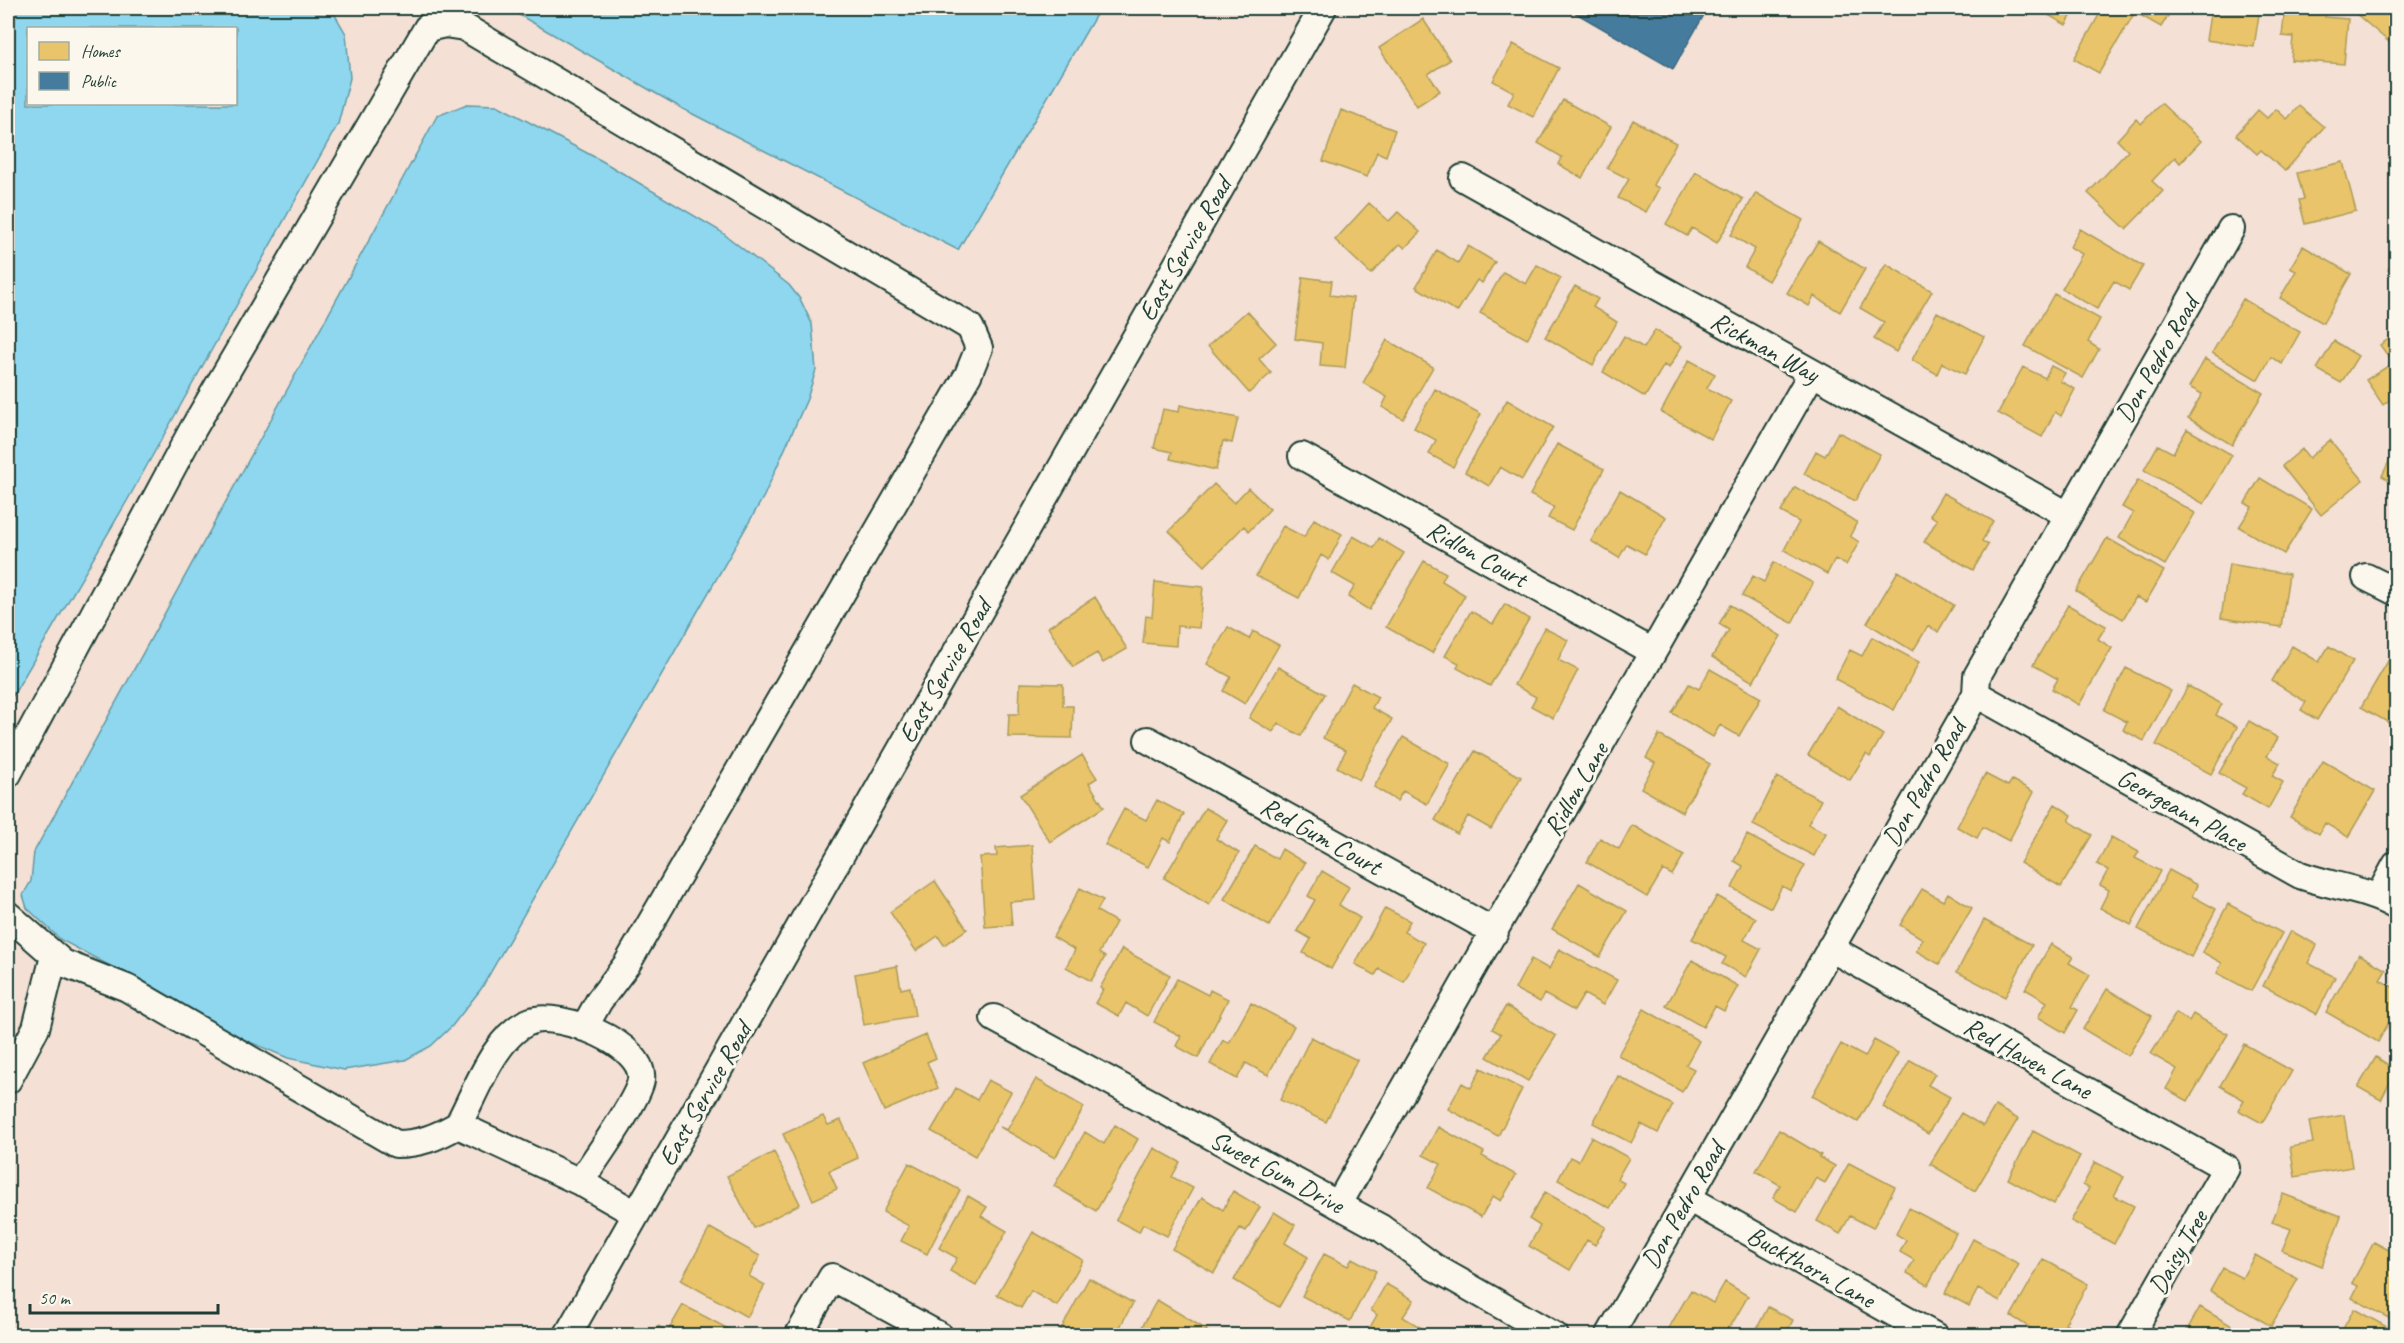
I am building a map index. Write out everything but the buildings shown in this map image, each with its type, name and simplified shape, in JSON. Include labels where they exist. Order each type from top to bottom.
[{"type":"street","name":"East Service Road","points":[[567,1335],[1323,8]]},
{"type":"street","points":[[8,774],[193,429],[427,28],[445,24],[464,27],[970,327],[979,348],[968,375],[651,923],[617,979],[599,1000],[584,1028]]},
{"type":"street","name":"Rickman Way","points":[[1463,178],[2068,515]]},
{"type":"street","name":"Don Pedro Road","points":[[1609,1335],[1976,694],[1977,676],[2231,229]]},
{"type":"street","name":"Ridlon Lane","points":[[1338,1205],[1812,373]]},
{"type":"street","name":"Ridlon Court","points":[[1302,456],[1653,652]]},
{"type":"street","points":[[2366,577],[2397,592]]},
{"type":"street","name":"Georgeann Place","points":[[1976,694],[2300,875],[2388,901]]},
{"type":"street","name":"Red Gum Court","points":[[1148,740],[1495,932]]},
{"type":"street","points":[[2388,901],[2397,865]]},
{"type":"street","points":[[8,915],[63,963],[126,988],[396,1144],[411,1144],[435,1138],[458,1125],[493,1056],[511,1034],[531,1021],[561,1020],[605,1036],[635,1058],[642,1079],[635,1096],[580,1182]]},
{"type":"street","name":"Red Haven Lane","points":[[1830,948],[2226,1168]]},
{"type":"street","points":[[8,1080],[36,1028],[54,956]]},
{"type":"street","name":"Sweet Gum Drive","points":[[994,1018],[1380,1228],[1434,1267],[1555,1335]]},
{"type":"street","points":[[458,1125],[580,1182],[636,1214]]},
{"type":"street","name":"Daisy Tree","points":[[2130,1335],[2226,1168]]},
{"type":"street","name":"Buckthorn Lane","points":[[1688,1198],[1935,1335]]},
{"type":"street","points":[[798,1335],[832,1277],[940,1335]]},
{"type":"water","points":[[8,8],[331,8],[346,34],[350,78],[338,124],[127,501],[8,704]]},
{"type":"water","points":[[507,8],[1100,8],[958,250],[683,109]]},
{"type":"water","points":[[467,104],[497,105],[602,161],[720,231],[789,285],[800,299],[812,324],[816,370],[807,399],[764,496],[481,989],[452,1026],[431,1046],[405,1060],[344,1070],[288,1058],[231,1034],[154,989],[61,940],[27,908],[23,895],[31,881],[34,852],[437,116]]}]
